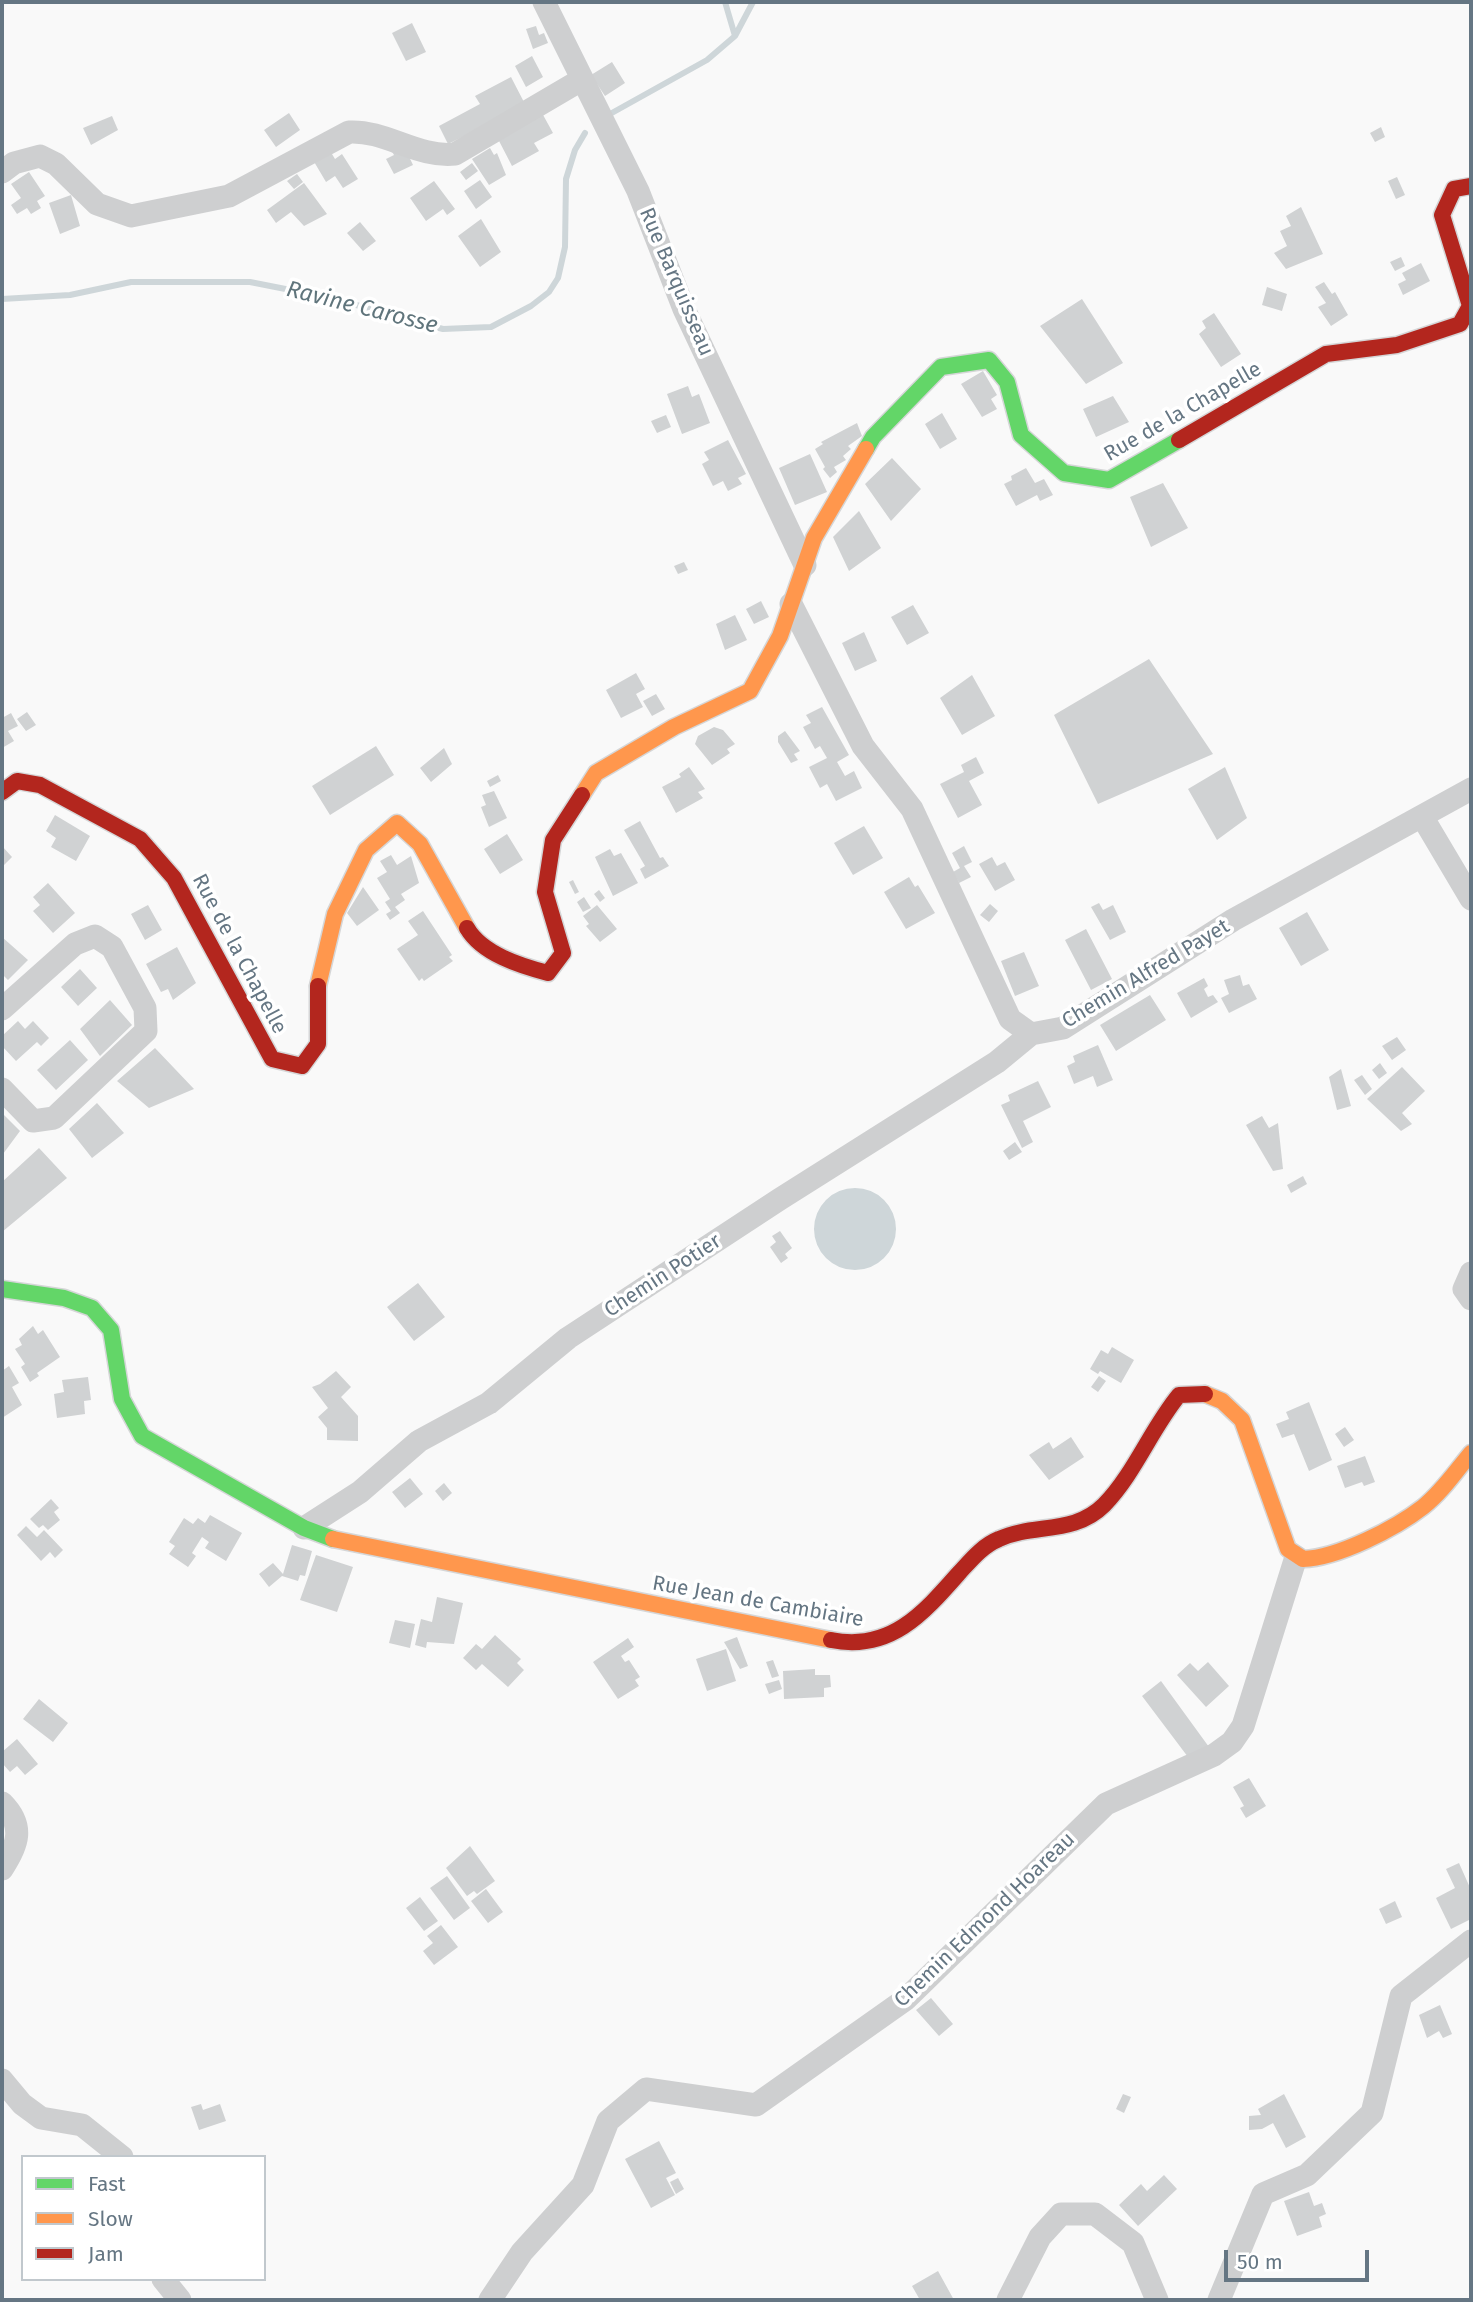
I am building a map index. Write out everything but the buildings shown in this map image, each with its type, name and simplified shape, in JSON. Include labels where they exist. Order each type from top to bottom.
[{"type":"street","name":"Rue Barquisseau","points":[[544,2],[580,80],[638,191],[684,309],[805,565]]},
{"type":"street","points":[[2,172],[14,163],[40,156],[56,164],[97,204],[131,216],[229,196],[349,132],[366,132],[435,156],[455,154],[580,80]]},
{"type":"street","name":"Rue de la Chapelle","points":[[2,792],[17,781],[40,785],[140,839],[174,878],[272,1059],[302,1066],[318,1044],[318,987],[335,914],[366,850],[397,823],[419,844],[472,939],[519,967],[548,973],[563,953],[545,892],[553,841],[596,772],[674,727],[750,691],[780,636],[814,538],[873,437],[941,367],[989,360],[1007,383],[1021,435],[1064,473],[1109,480],[1326,354],[1397,345],[1460,324],[1470,306],[1442,215],[1454,189],[1471,186]]},
{"type":"street","points":[[791,604],[863,746],[912,809],[1010,1019],[1031,1034]]},
{"type":"street","name":"Chemin Alfred Payet","points":[[1031,1034],[1063,1028],[1233,920],[1423,818],[1471,789]]},
{"type":"street","points":[[1423,818],[1471,899]]},
{"type":"street","points":[[2,1009],[75,944],[95,936],[112,947],[145,1008],[146,1031],[54,1118],[33,1121],[2,1089]]},
{"type":"street","name":"Chemin Potier","points":[[304,1528],[360,1492],[419,1441],[489,1404],[568,1338],[780,1199],[997,1062],[1031,1034]]},
{"type":"street","points":[[1471,1273],[1464,1289],[1471,1299]]},
{"type":"street","name":"Rue Jean de Cambiaire","points":[[2,1289],[85,1302],[107,1320],[111,1330],[122,1402],[131,1423],[142,1436],[304,1528],[335,1540],[419,1559],[846,1643],[871,1643],[906,1630],[987,1544],[1009,1534],[1065,1525],[1091,1516],[1116,1489],[1167,1408],[1179,1395],[1197,1392],[1212,1394],[1230,1404],[1242,1420],[1283,1537],[1296,1557]]},
{"type":"street","points":[[1296,1557],[1304,1560],[1344,1549],[1421,1509],[1443,1488],[1471,1453]]},
{"type":"street","name":"Chemin Edmond Hoareau","points":[[490,2300],[522,2252],[583,2185],[608,2121],[646,2089],[756,2105],[906,1999],[1106,1804],[1214,1755],[1232,1742],[1243,1726],[1296,1557]]},
{"type":"street","points":[[2,1803],[16,1822],[19,1836],[15,1849],[2,1869]]},
{"type":"street","points":[[1219,2300],[1263,2193],[1307,2175],[1372,2113],[1401,1996],[1471,1941]]},
{"type":"street","points":[[2,2080],[22,2104],[41,2118],[82,2125],[120,2155]]},
{"type":"street","points":[[1008,2300],[1040,2237],[1061,2214],[1095,2214],[1133,2243],[1157,2300]]},
{"type":"street","points":[[165,2281],[180,2300]]},
{"type":"shaded area","points":[[847,1188],[863,1188],[878,1195],[889,1206],[896,1221],[893,1245],[884,1258],[863,1270],[847,1270],[832,1263],[821,1252],[814,1237],[814,1221],[821,1206],[832,1195]]},
{"type":"waterway","points":[[725,2],[735,36]]},
{"type":"waterway","name":"Ravine Carosse","points":[[610,114],[707,60],[735,36],[753,2]]},
{"type":"waterway","name":"Ravine Carosse","points":[[2,299],[70,295],[131,282],[250,282],[331,298],[443,329],[491,327],[531,306],[549,292],[558,278],[565,247],[566,179],[575,150],[585,133]]},
{"type":"traffic: fast","points":[[866,449],[873,437],[941,367],[989,360],[1007,382],[1021,435],[1064,473],[1109,480],[1179,440]]},
{"type":"traffic: fast","points":[[2,1289],[64,1298],[92,1308],[111,1330],[122,1399],[142,1436],[304,1528],[333,1539]]},
{"type":"traffic: slow","points":[[582,795],[596,773],[674,727],[750,691],[780,636],[814,538],[866,449]]},
{"type":"traffic: slow","points":[[318,986],[335,914],[366,850],[397,823],[420,844],[467,928]]},
{"type":"traffic: slow","points":[[1205,1394],[1222,1401],[1242,1420],[1288,1549],[1303,1559],[1349,1548],[1412,1515],[1436,1495],[1471,1453]]},
{"type":"traffic: slow","points":[[333,1539],[831,1640]]},
{"type":"traffic: jam","points":[[1179,440],[1326,354],[1397,345],[1460,324],[1470,306],[1442,215],[1454,189],[1471,186]]},
{"type":"traffic: jam","points":[[2,792],[17,781],[40,785],[140,839],[174,878],[272,1059],[302,1066],[318,1044],[318,986]]},
{"type":"traffic: jam","points":[[467,928],[492,952],[514,963],[548,973],[563,953],[545,892],[553,840],[582,795]]},
{"type":"traffic: jam","points":[[831,1640],[852,1642],[888,1635],[918,1615],[987,1545],[1012,1534],[1067,1525],[1092,1514],[1104,1505],[1125,1479],[1179,1395],[1205,1394]]}]
